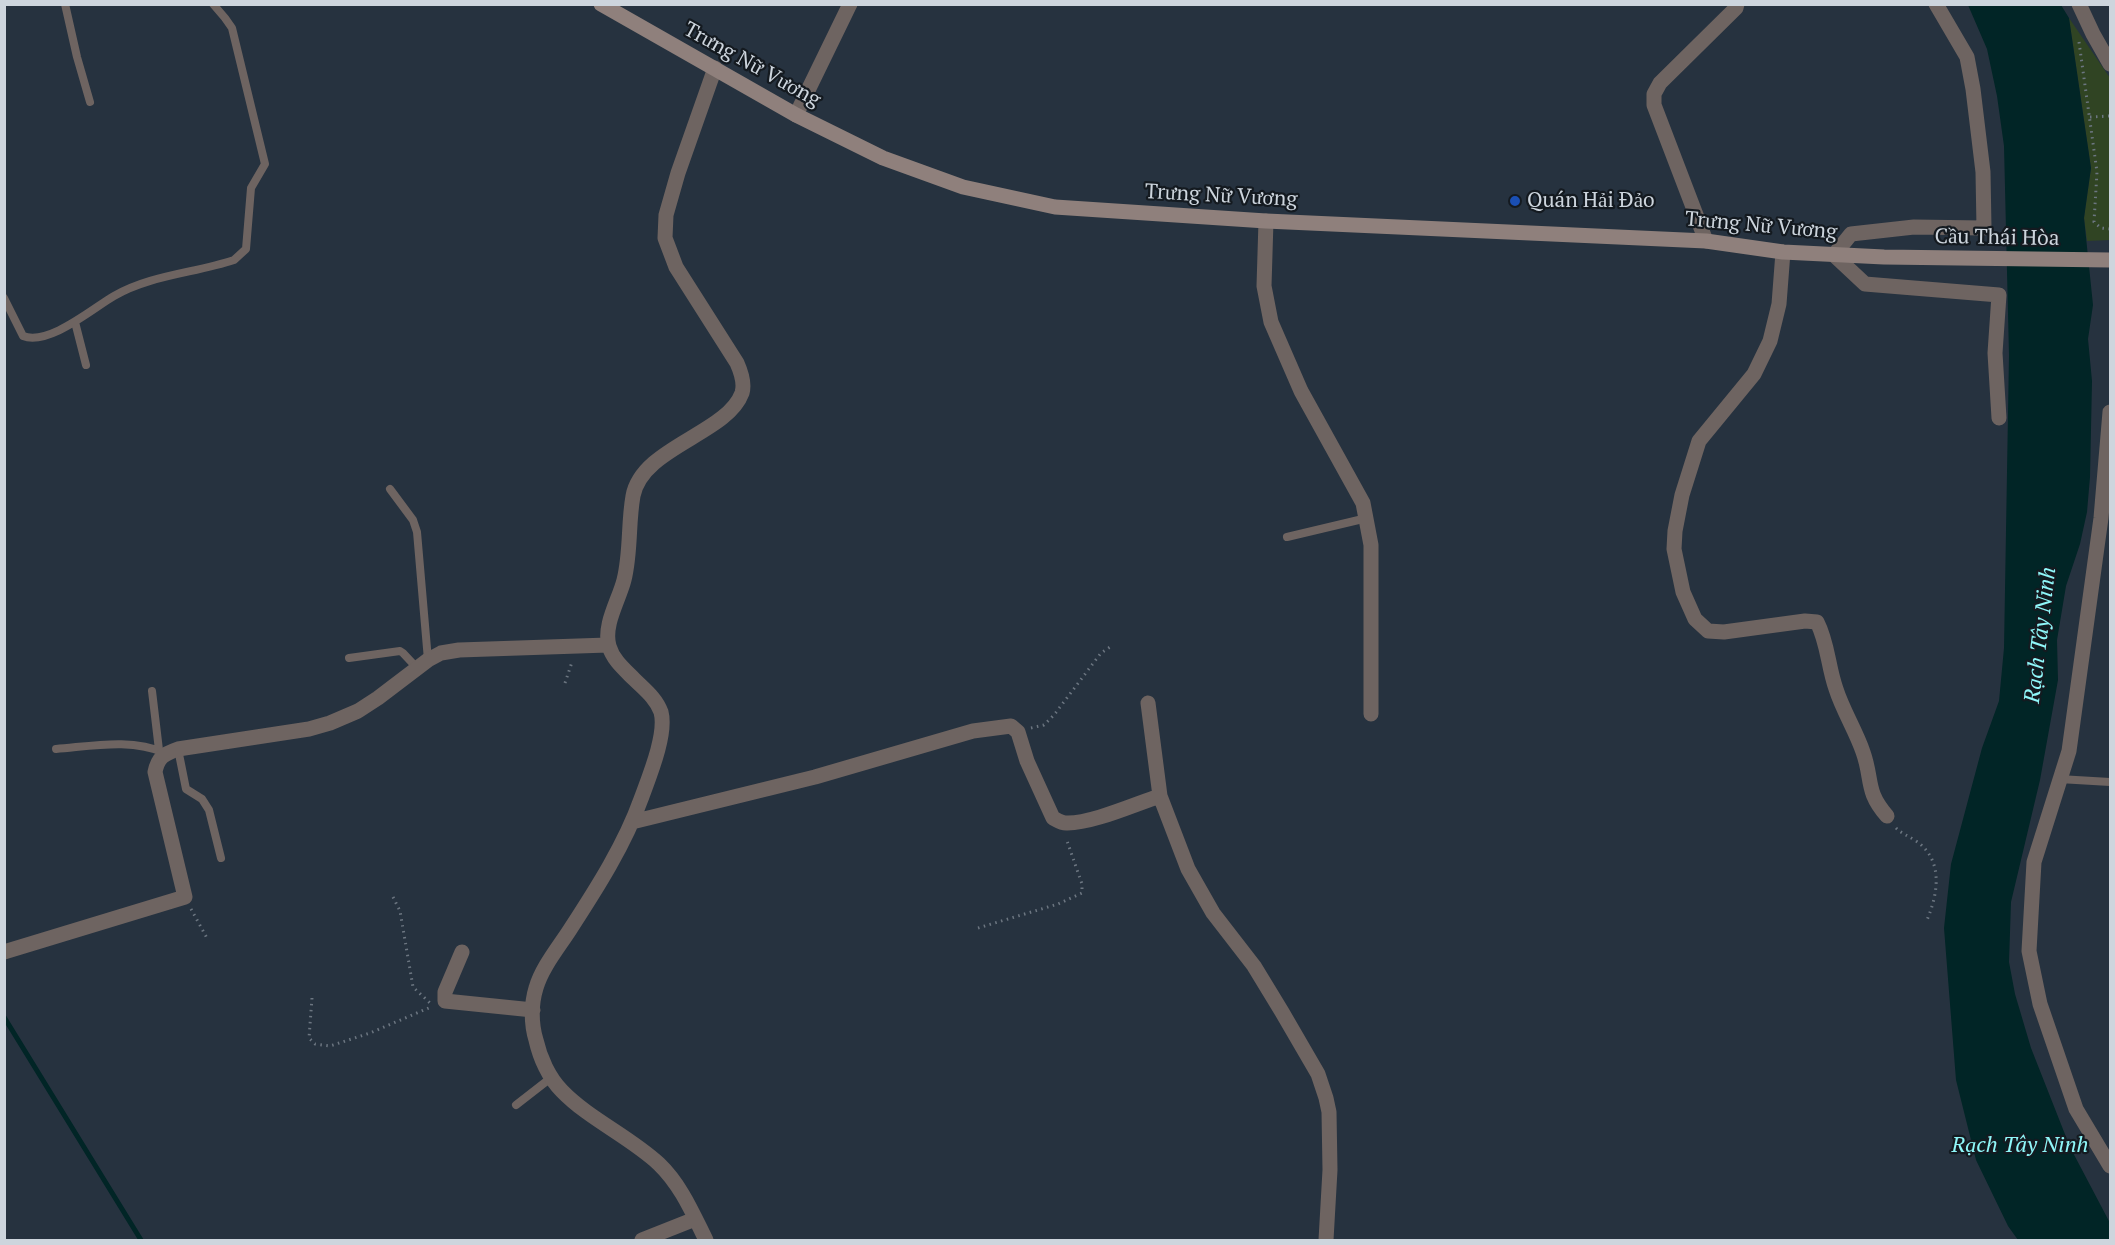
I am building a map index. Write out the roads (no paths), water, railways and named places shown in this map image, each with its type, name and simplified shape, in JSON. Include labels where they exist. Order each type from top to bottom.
[{"type":"main road","name":"Trưng Nữ Vương","points":[[601,4],[796,115],[884,158],[963,187],[1055,207],[1266,220],[1706,241],[1783,252],[1884,257]]},
{"type":"main road","name":"Cầu Thái Hòa","points":[[1884,257],[2110,260]]},
{"type":"street","points":[[796,115],[850,4]]},
{"type":"street","points":[[1706,241],[1654,105],[1654,94],[1660,83],[1736,8],[1737,4]]},
{"type":"street","points":[[1936,4],[1968,57],[1983,172],[1984,228],[1914,227],[1851,234],[1834,255],[1866,284],[1999,295],[1995,352],[1999,418]]},
{"type":"street","points":[[2079,4],[2110,64]]},
{"type":"street","points":[[706,1240],[681,1191],[659,1164],[633,1142],[600,1121],[562,1091],[543,1062],[535,1038],[533,1010],[536,987],[546,967],[589,900],[632,822],[657,750],[662,728],[661,712],[652,697],[616,662],[608,645],[609,624],[625,571],[634,492],[642,475],[652,464],[723,416],[735,404],[742,391],[742,375],[737,363],[676,267],[665,238],[666,215],[678,173],[715,68]]},
{"type":"street","points":[[1266,220],[1264,286],[1271,322],[1301,391],[1363,503],[1367,518],[1371,545],[1371,714]]},
{"type":"street","points":[[1783,252],[1779,304],[1770,340],[1754,374],[1699,441],[1682,495],[1674,549],[1683,592],[1695,619],[1707,631],[1724,632],[1805,621],[1817,622],[1822,632],[1838,694],[1863,750],[1872,793],[1876,803],[1887,816]]},
{"type":"street","points":[[2108,1157],[2076,1109],[2040,1004],[2029,951],[2034,862],[2069,751],[2101,518],[2110,412]]},
{"type":"street","points":[[4,952],[185,897],[155,772],[158,760],[167,751],[309,729],[330,723],[358,711],[422,664],[441,653],[459,650],[608,645]]},
{"type":"street","points":[[1148,703],[1160,796],[1188,869],[1214,913],[1254,966],[1318,1074],[1329,1112],[1330,1170],[1326,1240]]},
{"type":"street","points":[[632,822],[815,777],[973,731],[1011,726],[1018,732],[1027,762],[1053,818],[1061,822],[1091,819],[1160,796]]},
{"type":"street","points":[[462,952],[445,992],[445,1001],[533,1010]]},
{"type":"street","points":[[642,1240],[695,1219]]},
{"type":"lane","points":[[65,4],[90,102]]},
{"type":"lane","points":[[4,298],[23,336],[38,338],[75,322],[124,290],[234,260],[246,249],[251,188],[265,164],[232,28],[213,4]]},
{"type":"lane","points":[[75,322],[86,365]]},
{"type":"lane","points":[[390,489],[413,520],[417,532],[422,664]]},
{"type":"lane","points":[[1287,537],[1367,518]]},
{"type":"lane","points":[[350,658],[400,651],[422,664]]},
{"type":"lane","points":[[152,691],[167,751],[186,789],[202,799],[209,810],[221,858]]},
{"type":"lane","points":[[56,749],[134,743],[167,751]]},
{"type":"lane","points":[[2059,779],[2110,782]]},
{"type":"lane","points":[[516,1105],[552,1077]]},
{"type":"water","name":"Rạch Tây Ninh","points":[[1968,5],[2061,5],[2069,18],[2091,168],[2084,218],[2093,305],[2088,339],[2092,381],[2087,512],[2080,544],[2066,586],[2057,640],[2058,680],[2040,780],[2011,902],[2009,962],[2015,994],[2031,1048],[2070,1147],[2110,1223],[2110,1240],[2018,1240],[2008,1226],[1976,1160],[1956,1080],[1944,928],[1951,864],[1982,748],[1999,701],[2004,648],[2009,355],[2004,146],[1987,49]]},
{"type":"waterway","points":[[4,1017],[141,1240]]},
{"type":"place","name":"Quán Hải Đảo","points":[[1515,201]]}]
